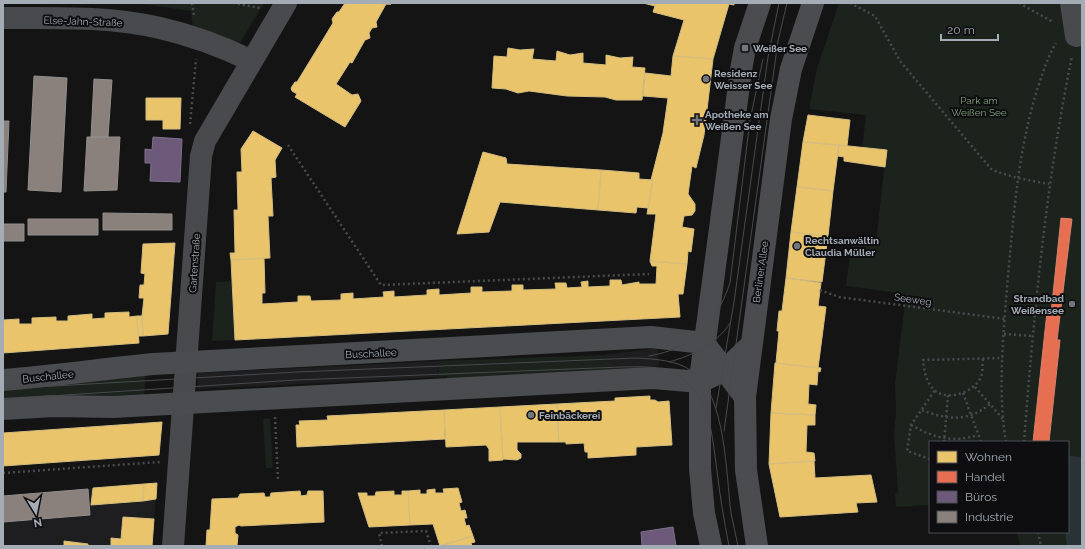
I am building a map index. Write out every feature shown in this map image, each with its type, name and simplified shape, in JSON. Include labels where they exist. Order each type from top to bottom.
[{"type":"main road","points":[[711,546],[704,513],[700,469],[700,382],[741,70],[745,48],[760,3]]},
{"type":"main road","name":"Berliner Allee","points":[[758,546],[746,470],[744,397],[781,119],[791,69],[813,3]]},
{"type":"main road","name":"Buschallee","points":[[3,380],[56,376],[115,368],[187,363],[651,337],[704,343]]},
{"type":"main road","points":[[704,343],[744,397]]},
{"type":"main road","points":[[3,409],[54,406],[113,406],[653,378],[700,382],[725,370],[751,345]]},
{"type":"street","name":"Gartenstraße","points":[[173,546],[201,156],[205,141],[286,3]]},
{"type":"street","points":[[1071,3],[1076,36]]},
{"type":"street","name":"Else-Jahn-Straße","points":[[3,18],[112,20],[160,28],[197,39],[252,61]]},
{"type":"path","points":[[233,3],[262,9]]},
{"type":"path","points":[[850,3],[875,16],[900,61],[992,170],[1017,178],[1049,184]]},
{"type":"path","points":[[858,8],[861,3]]},
{"type":"path","points":[[1019,3],[1076,36]]},
{"type":"path","points":[[1006,441],[1004,419],[1004,334],[1017,178],[1031,110],[1048,55],[1059,39],[1076,36]]},
{"type":"path","points":[[1024,441],[1033,336],[1049,184],[1076,36]]},
{"type":"path","points":[[190,132],[197,39]]},
{"type":"path","points":[[288,145],[381,286],[649,274]]},
{"type":"path","name":"Seeweg","points":[[820,290],[839,298],[1005,319]]},
{"type":"path","points":[[1004,334],[1033,336]]},
{"type":"path","points":[[982,359],[981,377],[975,386],[963,393],[948,395],[935,390],[925,374],[923,360],[1003,358]]},
{"type":"path","points":[[975,386],[1004,419]]},
{"type":"path","points":[[929,459],[907,451],[911,425],[935,390]]},
{"type":"path","points":[[963,393],[981,441]]},
{"type":"path","points":[[944,440],[948,395]]},
{"type":"path","points":[[922,410],[946,418],[954,419],[971,416],[990,404]]},
{"type":"path","points":[[275,413],[278,480]]},
{"type":"path","points":[[911,425],[944,440],[960,439],[978,435]]},
{"type":"path","points":[[3,473],[163,461]]},
{"type":"path","points":[[382,546],[379,533],[426,530],[431,546]]},
{"type":"path","points":[[1038,533],[1041,546]]},
{"type":"shaded area","points":[[658,348],[659,366],[612,372],[605,363],[604,355]]},
{"type":"shaded area","points":[[438,361],[439,377],[197,389],[198,373]]},
{"type":"shaded area","points":[[1069,456],[1082,457],[1082,546],[1067,546],[1065,533],[1069,533]]},
{"type":"shaded area","points":[[157,483],[152,546],[3,546],[3,496]]},
{"type":"green space","points":[[120,3],[264,3],[240,43],[193,29],[191,11],[143,4]]},
{"type":"green space","name":"Park am Weißen See","points":[[839,3],[1082,3],[1082,546],[1020,546],[1017,533],[1069,533],[1069,441],[929,441],[929,505],[896,507],[895,494],[898,492],[894,434],[896,412],[895,384],[906,294],[846,286],[852,240],[876,242],[886,151],[862,148],[866,115],[809,109],[817,68]]},
{"type":"green space","points":[[232,281],[235,340],[212,341],[216,282]]},
{"type":"green space","points":[[604,355],[605,362],[611,362],[612,372],[447,384],[447,376],[439,377],[438,361]]},
{"type":"green space","points":[[146,370],[144,399],[3,404],[3,384]]},
{"type":"green space","points":[[270,418],[273,468],[266,468],[263,419]]},
{"type":"building: Wohnen","points":[[345,3],[391,4],[386,4],[376,22],[377,27],[372,28],[369,33],[370,38],[365,40],[352,63],[350,62],[336,84],[352,95],[358,94],[361,101],[345,127],[295,97],[297,94],[292,91],[291,88],[295,82],[297,82],[333,23],[332,19]]},
{"type":"building: Wohnen","points":[[643,3],[656,3],[655,6]]},
{"type":"building: Wohnen","points":[[656,3],[734,3],[734,5],[729,4],[713,59],[673,56],[684,20],[653,12]]},
{"type":"building: Wohnen","points":[[508,48],[520,50],[534,49],[532,59],[556,61],[557,51],[570,55],[583,53],[583,63],[606,65],[606,55],[620,58],[633,57],[632,67],[645,68],[642,100],[616,100],[605,97],[567,96],[529,91],[518,93],[506,89],[492,88],[494,56],[507,57]]},
{"type":"building: Wohnen","points":[[673,56],[713,59],[704,135],[696,168],[692,166],[688,194],[695,204],[695,211],[692,215],[684,216],[682,227],[694,229],[691,252],[688,251],[687,264],[650,261],[656,214],[647,214],[653,180],[651,180],[663,133],[668,98],[643,96],[645,73],[671,76]]},
{"type":"building: Wohnen","points":[[146,98],[181,98],[180,129],[163,129],[163,120],[146,120]]},
{"type":"building: Wohnen","points":[[808,115],[850,120],[847,146],[803,142]]},
{"type":"building: Wohnen","points":[[253,131],[282,148],[275,160],[276,177],[271,178],[273,216],[268,216],[270,258],[231,260],[230,253],[235,253],[234,210],[238,210],[237,172],[242,172],[241,149]]},
{"type":"building: Wohnen","points":[[803,142],[839,145],[833,191],[797,187]]},
{"type":"building: Wohnen","points":[[839,145],[887,150],[885,167],[844,161],[844,157],[838,156]]},
{"type":"building: Wohnen","points":[[483,152],[506,158],[507,164],[601,170],[598,210],[500,202],[489,232],[457,234]]},
{"type":"building: Wohnen","points":[[601,170],[639,173],[639,179],[653,180],[648,208],[637,207],[636,213],[598,210]]},
{"type":"building: Wohnen","points":[[797,187],[833,191],[828,236],[791,232]]},
{"type":"building: Wohnen","points":[[791,232],[828,236],[822,282],[786,278]]},
{"type":"building: Wohnen","points":[[175,243],[168,334],[143,336],[142,316],[144,298],[139,298],[140,285],[144,285],[145,274],[141,273],[143,244]]},
{"type":"building: Wohnen","points":[[264,258],[265,293],[262,293],[262,304],[298,302],[298,296],[310,296],[311,301],[341,300],[341,294],[353,293],[353,299],[384,297],[383,292],[394,291],[394,297],[427,295],[427,290],[439,289],[439,295],[471,293],[471,287],[482,287],[482,292],[512,291],[512,285],[523,285],[523,290],[556,289],[555,283],[566,283],[567,288],[582,287],[581,282],[588,281],[588,287],[610,286],[610,280],[621,280],[622,285],[639,282],[639,284],[656,284],[657,266],[652,266],[650,261],[687,264],[683,294],[678,294],[680,317],[235,340],[231,260]]},
{"type":"building: Wohnen","points":[[786,278],[821,283],[818,306],[826,307],[818,368],[776,363],[779,311],[782,311]]},
{"type":"building: Wohnen","points":[[129,312],[129,317],[137,316],[139,343],[3,353],[3,320],[19,319],[19,324],[32,324],[32,318],[56,317],[56,321],[68,321],[68,316],[92,314],[92,319],[105,318],[105,313]]},
{"type":"building: Wohnen","points":[[137,316],[142,316],[143,336],[138,336]]},
{"type":"building: Wohnen","points":[[775,363],[821,368],[820,372],[818,371],[817,385],[809,384],[808,404],[816,405],[815,415],[771,413]]},
{"type":"building: Wohnen","points":[[650,396],[650,400],[655,400],[658,402],[669,401],[672,445],[636,447],[636,455],[588,458],[588,452],[585,452],[584,443],[566,444],[566,442],[559,442],[557,404],[615,401],[615,398]]},
{"type":"building: Wohnen","points":[[557,404],[559,442],[517,442],[517,450],[521,454],[521,458],[517,460],[503,459],[500,407]]},
{"type":"building: Wohnen","points":[[500,407],[503,460],[489,461],[489,449],[486,445],[446,447],[444,410]]},
{"type":"building: Wohnen","points":[[444,410],[445,439],[297,447],[296,425],[300,425],[299,421],[328,420],[327,416]]},
{"type":"building: Wohnen","points":[[771,413],[815,415],[815,425],[807,425],[806,452],[814,453],[815,461],[769,464]]},
{"type":"building: Wohnen","points":[[162,422],[159,455],[3,466],[3,433]]},
{"type":"building: Wohnen","points":[[814,461],[815,478],[871,475],[877,502],[856,503],[858,512],[780,517],[769,464]]},
{"type":"building: Wohnen","points":[[157,483],[156,499],[143,501],[144,484]]},
{"type":"building: Wohnen","points":[[144,484],[143,501],[91,505],[93,488]]},
{"type":"building: Wohnen","points":[[458,488],[462,502],[459,503],[461,511],[465,510],[467,518],[464,518],[466,526],[469,525],[473,536],[440,546],[433,524],[410,525],[408,491],[420,490],[420,494],[427,494],[427,490],[435,489],[435,493],[444,493],[443,489]]},
{"type":"building: Wohnen","points":[[300,491],[301,496],[307,495],[308,491],[323,491],[324,522],[239,525],[235,527],[235,533],[238,535],[237,546],[206,546],[207,530],[210,530],[212,499],[238,498],[240,494],[264,493],[265,497],[270,497],[271,493]]},
{"type":"building: Wohnen","points":[[394,491],[394,495],[402,495],[402,491],[408,491],[410,525],[369,527],[358,493],[367,493],[367,496],[375,496],[376,492]]},
{"type":"building: Wohnen","points":[[123,517],[154,519],[152,546],[111,546],[111,538],[121,539]]},
{"type":"building: Wohnen","points":[[473,536],[475,542],[471,543],[472,546],[441,546]]},
{"type":"building: Wohnen","points":[[64,541],[88,544],[88,546],[64,546]]},
{"type":"building: Handel","points":[[1061,218],[1072,219],[1057,340],[1060,340],[1049,441],[1033,441],[1047,312],[1051,313]]},
{"type":"building: Büros","points":[[153,137],[182,139],[180,182],[150,181],[151,163],[145,163],[145,149],[152,150]]},
{"type":"building: Büros","points":[[673,527],[676,546],[642,546],[641,532]]},
{"type":"building: Industrie","points":[[34,76],[67,78],[61,192],[28,190]]},
{"type":"building: Industrie","points":[[94,79],[112,80],[108,137],[91,137]]},
{"type":"building: Industrie","points":[[3,121],[9,121],[6,192],[3,192]]},
{"type":"building: Industrie","points":[[87,137],[120,137],[117,190],[84,191]]},
{"type":"building: Industrie","points":[[103,213],[172,214],[172,230],[103,230]]},
{"type":"building: Industrie","points":[[28,219],[98,219],[98,235],[28,235]]},
{"type":"building: Industrie","points":[[3,224],[24,224],[24,241],[3,241]]},
{"type":"building: Industrie","points":[[88,489],[90,515],[3,522],[3,496]]},
{"type":"tram line","points":[[716,408],[734,302],[768,57],[779,3]]},
{"type":"tram line","points":[[724,431],[778,41],[787,3]]},
{"type":"tram line","points":[[649,356],[679,347],[701,333],[710,323],[717,311],[730,283],[750,120],[763,59]]},
{"type":"tram line","points":[[669,362],[687,356],[711,343],[730,323]]},
{"type":"tram line","points":[[3,389],[297,372],[636,358],[672,362],[692,371],[703,382],[712,398],[718,416],[722,436],[731,513],[738,546]]},
{"type":"tram line","points":[[3,399],[296,380],[621,367],[646,367],[661,369],[677,376],[690,385],[699,396],[705,409],[713,439],[729,546]]},
{"type":"place","name":"Weißer See","points":[[745,48]]},
{"type":"place","name":"Residenz Weisser See","points":[[706,79]]},
{"type":"place","name":"Apotheke am Weißen See","points":[[697,120]]},
{"type":"place","name":"Rechtsanwältin Claudia Müller","points":[[797,246]]},
{"type":"place","name":"Strandbad Weißensee","points":[[1072,304]]},
{"type":"place","name":"Feinbäckerei","points":[[531,415]]}]
